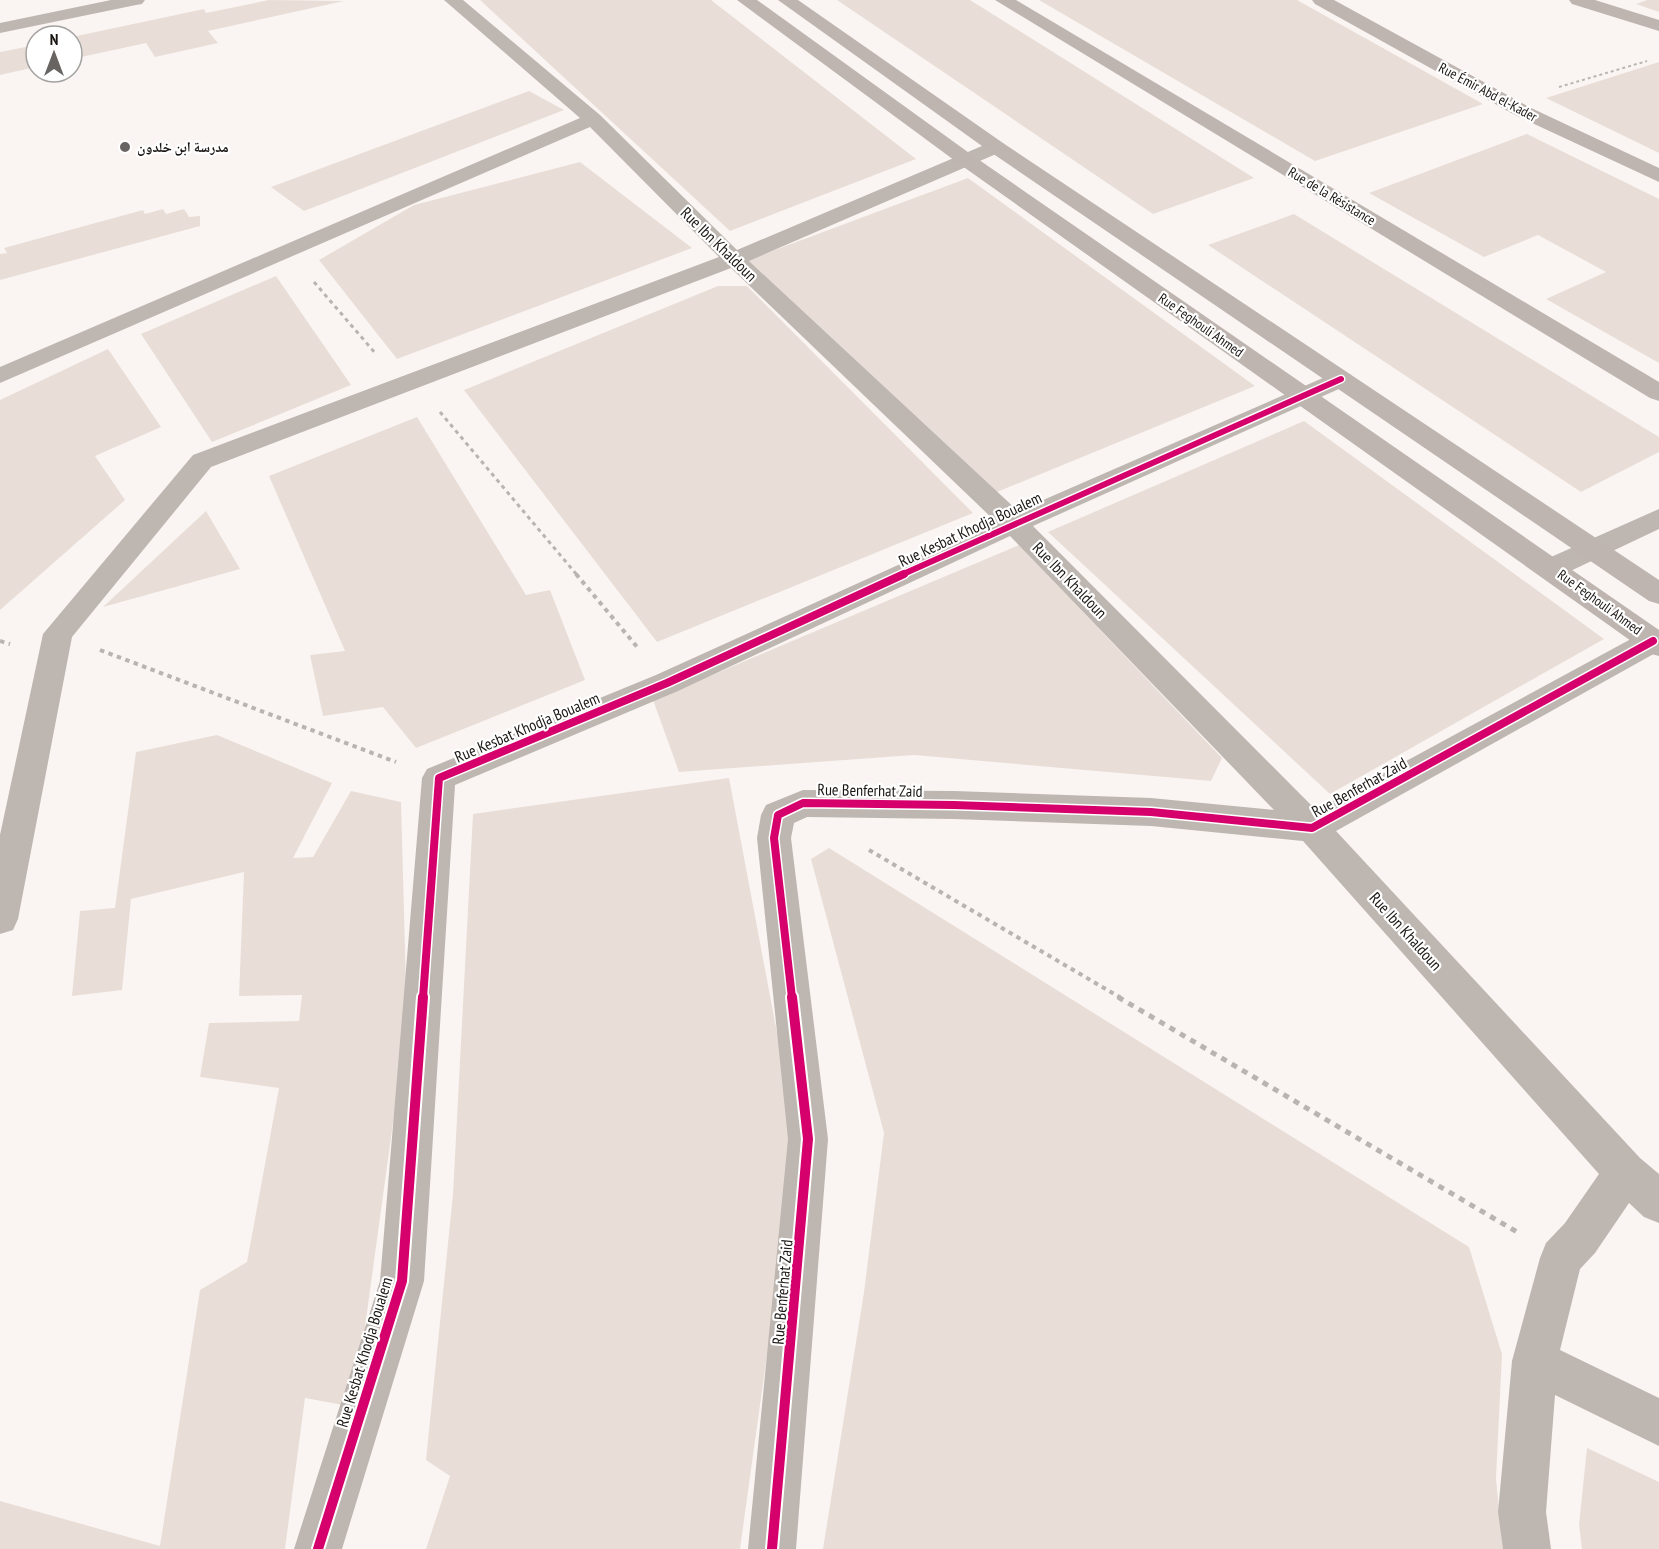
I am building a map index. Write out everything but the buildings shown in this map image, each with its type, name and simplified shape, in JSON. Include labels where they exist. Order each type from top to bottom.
[{"type":"street","points":[[0,28],[136,0]]},
{"type":"street","name":"Rue Ibn Khaldoun","points":[[453,0],[593,119],[734,260],[1014,523],[1312,828],[1625,1172],[1659,1202]]},
{"type":"street","name":"Rue Feghouli Ahmed","points":[[746,0],[965,159],[1656,643]]},
{"type":"street","name":"Rue Feghouli Ahmed","points":[[787,0],[996,147],[1659,594]]},
{"type":"street","name":"Rue de la Résistance","points":[[1004,0],[1659,393]]},
{"type":"street","name":"Rue Émir Abd el-Kader","points":[[1321,0],[1506,102],[1659,176]]},
{"type":"street","points":[[1578,0],[1659,26]]},
{"type":"street","points":[[0,376],[593,119]]},
{"type":"street","points":[[0,919],[58,634],[202,461],[734,260],[996,147]]},
{"type":"street","name":"Rue Kesbat Khodja Boualem","points":[[318,1549],[402,1281],[439,778],[667,683],[1014,523],[1341,379]]},
{"type":"street","points":[[1552,568],[1659,518]]},
{"type":"street","name":"Rue Benferhat Zaid","points":[[772,1549],[808,1139],[774,838],[778,815],[803,803],[954,804],[1151,812],[1312,828],[1656,643]]},
{"type":"street","points":[[1527,1549],[1522,1512],[1535,1361],[1561,1258],[1580,1238],[1625,1172]]},
{"type":"street","points":[[1535,1361],[1659,1423]]},
{"type":"path","points":[[1506,102],[1648,61]]},
{"type":"path","points":[[288,251],[384,363],[414,381],[667,683]]},
{"type":"path","points":[[58,634],[439,778]]},
{"type":"path","points":[[867,848],[1561,1258]]},
{"type":"cycle path","points":[[318,1549],[402,1281],[439,778],[667,683],[1014,523],[1341,379]]},
{"type":"cycle path","points":[[772,1549],[808,1139],[774,838],[778,815],[803,803],[954,805],[1151,812],[1312,828],[1653,641]]},
{"type":"place","name":"مدرسة ابن خلدون","points":[[125,147]]}]
